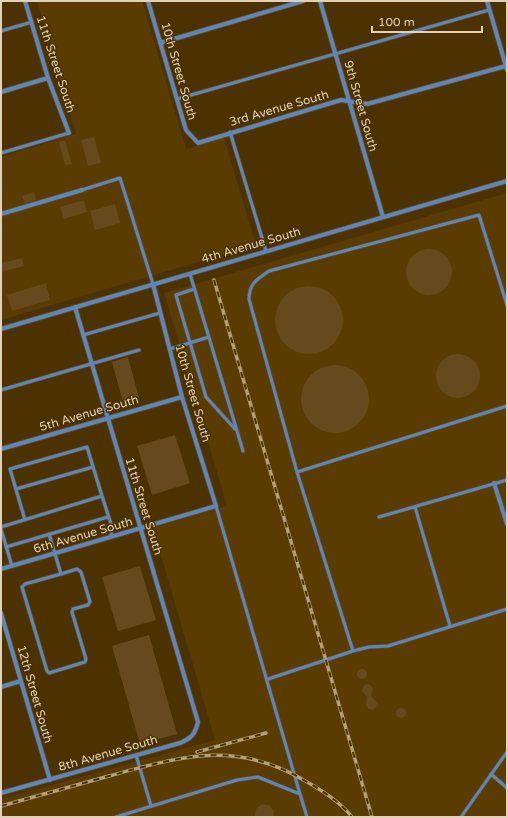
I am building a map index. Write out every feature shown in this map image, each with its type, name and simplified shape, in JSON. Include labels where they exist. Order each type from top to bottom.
[{"type":"street","name":"11th Street South","points":[[25,1],[48,78],[69,134]]},
{"type":"street","name":"10th Street South","points":[[148,1],[186,130],[198,143]]},
{"type":"street","points":[[160,43],[303,1]]},
{"type":"street","name":"9th Street South","points":[[320,1],[383,217]]},
{"type":"street","points":[[487,1],[506,68]]},
{"type":"street","name":"3rd Avenue South","points":[[198,143],[230,132],[341,100],[367,104],[506,68]]},
{"type":"street","points":[[1,92],[48,78]]},
{"type":"street","name":"4th Avenue South","points":[[1,329],[507,181]]},
{"type":"street","points":[[1,214],[82,190]]},
{"type":"street","name":"10th Street South","points":[[153,284],[182,397],[216,506]]},
{"type":"street","name":"11th Street South","points":[[75,307],[194,710]]},
{"type":"street","name":"5th Avenue South","points":[[1,449],[182,397]]},
{"type":"street","points":[[494,483],[507,524]]},
{"type":"street","name":"6th Avenue South","points":[[1,569],[216,506]]},
{"type":"street","name":"12th Street South","points":[[1,613],[3,626],[50,780]]},
{"type":"street","points":[[1,687],[21,681]]},
{"type":"street","name":"8th Avenue South","points":[[1,793],[191,738],[195,732],[198,722],[194,710]]},
{"type":"lane","points":[[177,99],[489,10]]},
{"type":"lane","points":[[1,31],[32,22]]},
{"type":"lane","points":[[230,132],[266,251]]},
{"type":"lane","points":[[1,153],[69,134]]},
{"type":"lane","points":[[82,190],[120,178],[153,284]]},
{"type":"lane","points":[[354,651],[297,472],[249,299],[249,293],[254,280],[269,271],[479,215],[507,305]]},
{"type":"lane","points":[[190,274],[242,451]]},
{"type":"lane","points":[[194,290],[176,295],[206,397],[237,430]]},
{"type":"lane","points":[[83,335],[160,313]]},
{"type":"lane","points":[[170,349],[209,337]]},
{"type":"lane","points":[[1,390],[138,350]]},
{"type":"lane","points":[[297,472],[507,406]]},
{"type":"lane","points":[[25,520],[10,469],[87,448],[112,527],[112,536]]},
{"type":"lane","points":[[16,489],[93,467]]},
{"type":"lane","points":[[379,517],[507,480]]},
{"type":"lane","points":[[12,566],[1,528],[102,496]]},
{"type":"lane","points":[[216,506],[268,679],[307,817]]},
{"type":"lane","points":[[415,506],[450,626]]},
{"type":"lane","points":[[6,547],[108,517]]},
{"type":"lane","points":[[49,534],[61,574]]},
{"type":"lane","points":[[78,569],[81,572],[90,602],[88,605],[74,609],[72,612],[86,659],[85,662],[49,672],[47,671],[22,587],[25,584],[61,574],[78,569]]},
{"type":"lane","points":[[268,679],[354,651],[369,647],[388,646],[507,609]]},
{"type":"lane","points":[[461,817],[507,752]]},
{"type":"lane","points":[[136,755],[151,806]]},
{"type":"lane","points":[[491,774],[507,788]]},
{"type":"lane","points":[[116,817],[238,780],[258,777],[300,794]]},
{"type":"shaded area","points":[[37,1],[142,1],[186,149],[224,138],[256,245],[1,320],[1,157],[76,134]]},
{"type":"shaded area","points":[[507,193],[507,817],[1,817],[1,799],[215,740],[153,528],[227,506],[164,293]]},
{"type":"building","points":[[94,137],[101,163],[88,166],[81,140]]},
{"type":"building","points":[[65,141],[72,164],[65,165],[59,142]]},
{"type":"building","points":[[34,192],[36,200],[25,203],[22,196]]},
{"type":"building","points":[[84,200],[87,212],[64,219],[60,207]]},
{"type":"building","points":[[115,204],[120,223],[95,230],[90,211]]},
{"type":"building","points":[[429,249],[442,253],[448,259],[452,272],[448,285],[442,291],[429,295],[416,291],[410,285],[406,272],[410,259],[416,253]]},
{"type":"building","points":[[22,258],[24,266],[1,272],[1,263]]},
{"type":"building","points":[[46,283],[50,300],[12,311],[7,295]]},
{"type":"building","points":[[309,286],[322,289],[333,296],[340,307],[343,320],[340,333],[333,344],[322,351],[309,354],[296,351],[285,344],[278,333],[275,320],[278,307],[285,296],[296,289]]},
{"type":"building","points":[[454,354],[462,354],[474,360],[480,372],[480,380],[474,392],[462,398],[454,398],[442,392],[436,380],[436,372],[442,360]]},
{"type":"building","points":[[128,357],[139,398],[123,402],[112,362]]},
{"type":"building","points":[[335,365],[348,368],[359,375],[366,386],[369,399],[366,412],[359,423],[348,430],[335,433],[322,430],[311,423],[304,412],[301,399],[304,386],[311,375],[322,368]]},
{"type":"building","points":[[175,435],[190,483],[152,495],[137,446]]},
{"type":"building","points":[[140,566],[156,620],[118,631],[102,577]]},
{"type":"building","points":[[149,635],[177,734],[140,744],[112,646]]},
{"type":"building","points":[[360,669],[364,669],[366,670],[366,678],[360,679],[357,676],[357,672]]},
{"type":"building","points":[[366,684],[373,688],[371,696],[377,703],[373,710],[366,706],[367,697],[362,691]]},
{"type":"building","points":[[399,708],[403,708],[405,709],[405,717],[399,718],[396,715],[396,711]]},
{"type":"building","points":[[262,804],[269,805],[274,811],[273,817],[255,817],[256,809]]},
{"type":"railway","points":[[214,280],[372,817]]},
{"type":"railway","points":[[197,752],[266,733]]},
{"type":"railway","points":[[1,806],[161,762],[209,755],[233,756],[257,760],[281,769],[325,793],[343,807],[352,817]]}]
